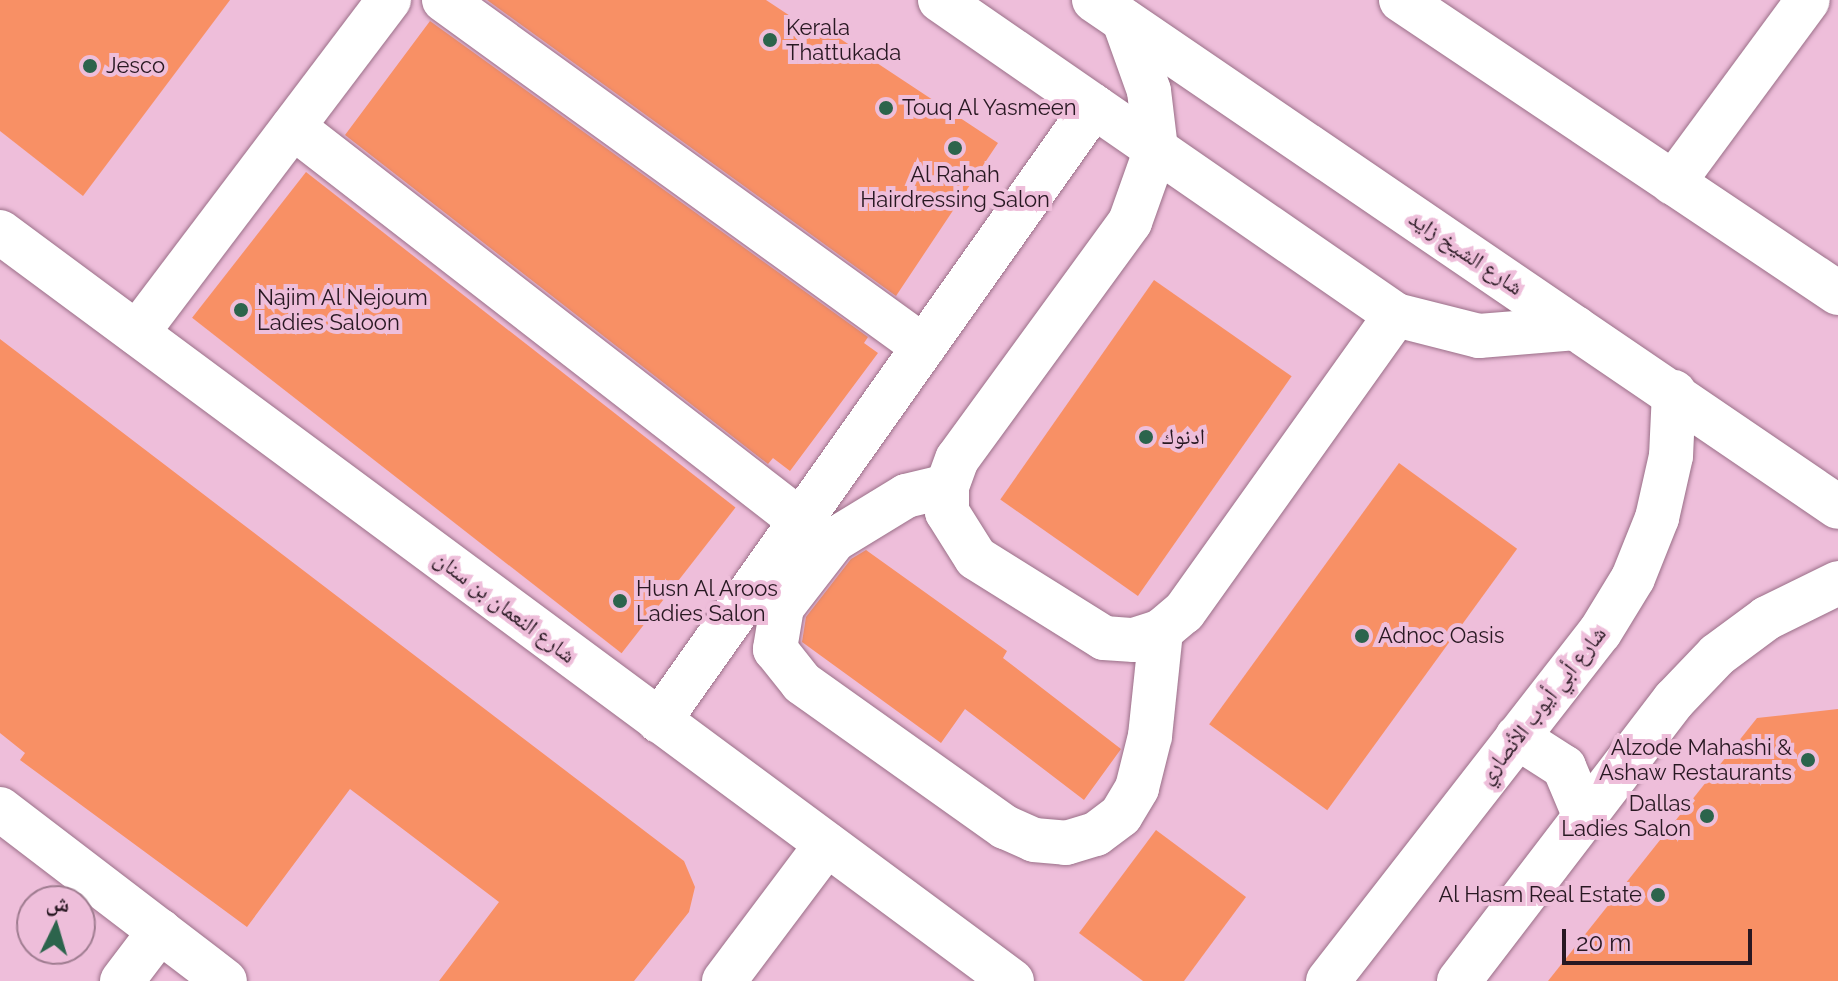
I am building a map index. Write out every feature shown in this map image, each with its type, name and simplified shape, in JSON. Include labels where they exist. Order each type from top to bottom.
[{"type":"street","points":[[137,333],[389,0]]},
{"type":"street","points":[[444,0],[924,347]]},
{"type":"street","points":[[940,0],[1396,315],[1479,336],[1576,328]]},
{"type":"street","points":[[1401,0],[1838,293]]},
{"type":"street","points":[[1673,183],[1808,0]]},
{"type":"street","points":[[1109,10],[1149,91],[1156,149],[1130,222],[957,459],[947,486],[947,512],[957,537],[976,558],[1104,638],[1134,640],[1161,631],[1184,612],[1396,315]]},
{"type":"street","name":"شارع الشيخ زايد","points":[[1109,10],[1674,392],[1838,507]]},
{"type":"street","points":[[659,721],[1094,106]]},
{"type":"street","points":[[293,127],[801,521]]},
{"type":"street","name":"شارع النعمان بن سنان","points":[[0,232],[1012,981]]},
{"type":"street","name":"شارع أبي أيوب الأنصاري","points":[[1328,981],[1517,737],[1633,578],[1657,518],[1671,456],[1674,392]]},
{"type":"street","points":[[947,486],[906,496],[834,540],[782,607],[775,649],[802,683],[1005,827],[1034,840],[1066,843],[1096,834],[1121,815],[1137,788],[1150,736],[1161,631]]},
{"type":"street","points":[[1459,981],[1674,700],[1717,655],[1767,618],[1838,583]]},
{"type":"street","points":[[1517,737],[1564,767],[1585,817]]},
{"type":"street","points":[[0,809],[225,981]]},
{"type":"street","points":[[724,981],[827,844]]},
{"type":"street","points":[[122,981],[160,931]]},
{"type":"building","name":"Jesco","points":[[0,0],[230,0],[83,196],[0,131]]},
{"type":"building","points":[[487,0],[766,0],[822,37],[827,30],[998,143],[896,296]]},
{"type":"building","points":[[430,21],[868,337],[864,343],[878,353],[790,471],[773,458],[768,464],[345,135]]},
{"type":"building","points":[[306,172],[735,508],[622,653],[192,318]]},
{"type":"building","name":"ادنوك","points":[[1154,280],[1292,376],[1138,596],[1000,500]]},
{"type":"building","points":[[0,339],[684,861],[695,887],[689,912],[634,981],[439,981],[499,902],[350,789],[247,927],[20,760],[25,753],[0,733]]},
{"type":"building","name":"Adnoc Oasis","points":[[1399,463],[1517,549],[1327,810],[1209,724]]},
{"type":"building","points":[[866,550],[1007,651],[1003,658],[1121,749],[1084,800],[965,709],[941,743],[802,642],[806,617],[851,559]]},
{"type":"building","points":[[1838,709],[1838,981],[1548,981],[1757,718]]},
{"type":"building","points":[[1156,830],[1246,897],[1184,981],[1143,981],[1079,933]]},
{"type":"place","name":"Kerala Thattukada","points":[[770,40]]},
{"type":"place","name":"Jesco","points":[[90,66]]},
{"type":"place","name":"Touq Al Yasmeen","points":[[886,108]]},
{"type":"place","name":"Al Rahah Hairdressing Salon","points":[[955,148]]},
{"type":"place","name":"Najim Al Nejoum Ladies Saloon","points":[[241,310]]},
{"type":"place","name":"ادنوك","points":[[1146,437]]},
{"type":"place","name":"Husn Al Aroos Ladies Salon","points":[[620,601]]},
{"type":"place","name":"Adnoc Oasis","points":[[1362,636]]},
{"type":"place","name":"Alzode Mahashi & Ashaw Restaurants","points":[[1808,760]]},
{"type":"place","name":"Dallas Ladies Salon","points":[[1707,816]]},
{"type":"place","name":"Al Hasm Real Estate","points":[[1658,895]]}]
